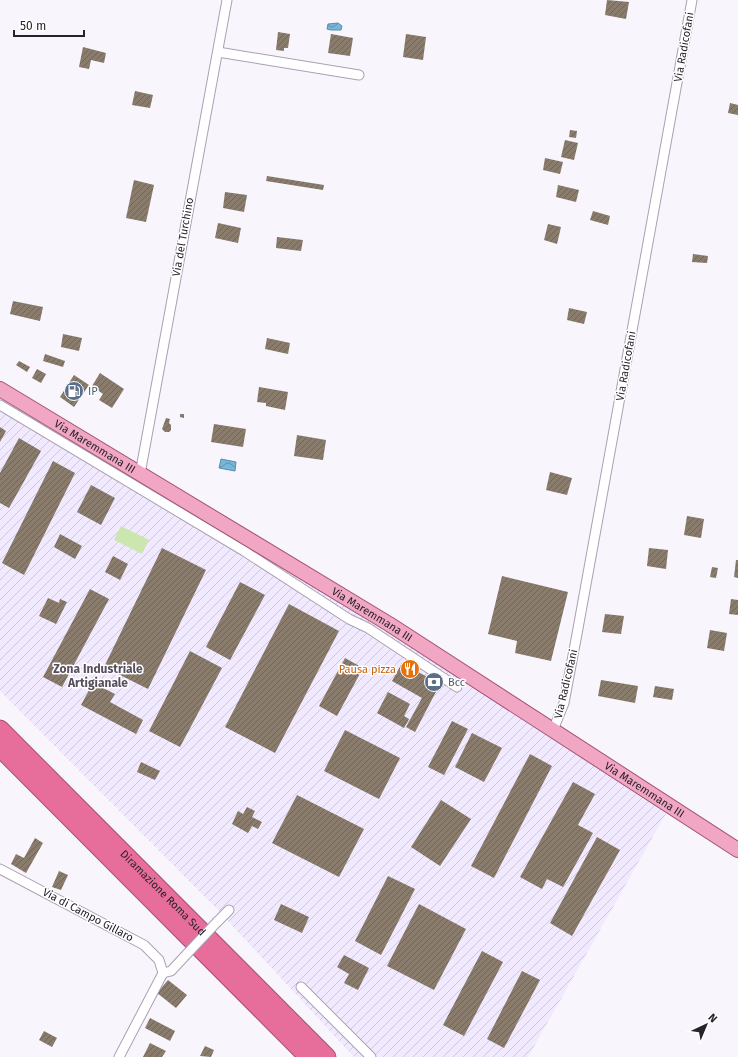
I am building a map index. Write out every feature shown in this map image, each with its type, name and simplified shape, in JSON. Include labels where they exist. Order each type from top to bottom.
[{"type":"highway","name":"Diramazione Roma Sud","points":[[0,729],[327,1057]]},
{"type":"highway","name":"Diramazione Roma Sud","points":[[0,748],[308,1057]]},
{"type":"main road","name":"Via Maremmana III","points":[[0,389],[389,624],[738,850]]},
{"type":"street","name":"Via del Turchino","points":[[140,474],[227,0]]},
{"type":"street","name":"Via Radicofani","points":[[553,730],[564,703],[576,641],[692,0]]},
{"type":"street","points":[[218,52],[359,75]]},
{"type":"street","points":[[0,405],[244,552],[349,619],[368,628],[457,687]]},
{"type":"street","name":"Via di Campo Gillaro","points":[[0,869],[144,945],[160,960],[163,973]]},
{"type":"street","points":[[119,1057],[163,973],[171,971],[229,910]]},
{"type":"street","points":[[301,987],[371,1057]]},
{"type":"shaded area","points":[[0,396],[361,616],[668,810],[528,1057],[354,1057],[216,908],[0,691]]},
{"type":"green space","points":[[121,526],[149,540],[142,554],[114,540]]},
{"type":"water","points":[[338,23],[342,26],[341,30],[327,29],[328,24]]},
{"type":"water","points":[[221,459],[236,462],[235,471],[219,468]]},
{"type":"building","points":[[607,0],[629,2],[626,19],[605,15]]},
{"type":"building","points":[[278,32],[290,34],[288,48],[284,48],[284,51],[276,50]]},
{"type":"building","points":[[331,34],[353,38],[350,56],[328,53]]},
{"type":"building","points":[[406,34],[426,37],[423,60],[403,57]]},
{"type":"building","points":[[83,47],[106,53],[104,63],[91,60],[89,69],[79,67]]},
{"type":"building","points":[[135,91],[153,95],[150,108],[132,105]]},
{"type":"building","points":[[730,103],[738,105],[738,115],[728,113]]},
{"type":"building","points":[[570,130],[577,131],[576,138],[569,137]]},
{"type":"building","points":[[565,140],[578,143],[574,160],[561,157]]},
{"type":"building","points":[[545,158],[563,162],[560,174],[543,170]]},
{"type":"building","points":[[267,176],[324,185],[323,190],[266,181]]},
{"type":"building","points":[[134,180],[154,185],[146,222],[126,218]]},
{"type":"building","points":[[558,185],[579,190],[576,202],[556,197]]},
{"type":"building","points":[[225,192],[247,195],[244,212],[223,208]]},
{"type":"building","points":[[593,211],[610,216],[608,225],[590,220]]},
{"type":"building","points":[[218,223],[241,228],[238,243],[215,238]]},
{"type":"building","points":[[548,224],[561,227],[557,244],[544,240]]},
{"type":"building","points":[[277,237],[303,240],[301,251],[276,248]]},
{"type":"building","points":[[693,254],[708,256],[707,263],[692,262]]},
{"type":"building","points":[[13,301],[43,307],[40,321],[10,314]]},
{"type":"building","points":[[569,308],[587,312],[584,324],[567,320]]},
{"type":"building","points":[[63,334],[82,338],[79,351],[61,347]]},
{"type":"building","points":[[267,338],[290,343],[288,354],[265,349]]},
{"type":"building","points":[[45,354],[65,361],[63,367],[43,361]]},
{"type":"building","points":[[19,361],[30,367],[27,372],[16,365]]},
{"type":"building","points":[[37,369],[46,374],[41,383],[32,378]]},
{"type":"building","points":[[100,373],[124,389],[112,408],[99,400],[103,394],[92,386]]},
{"type":"building","name":"IP","points":[[74,375],[89,385],[74,407],[60,397]]},
{"type":"building","points":[[259,387],[288,392],[285,410],[266,406],[266,403],[257,402]]},
{"type":"building","points":[[180,414],[184,414],[184,418],[180,417]]},
{"type":"building","points":[[166,418],[170,419],[169,423],[171,425],[171,430],[169,432],[165,432],[162,429]]},
{"type":"building","points":[[214,424],[246,429],[243,447],[211,442]]},
{"type":"building","points":[[0,427],[6,431],[0,442]]},
{"type":"building","points":[[297,435],[326,440],[323,460],[294,456]]},
{"type":"building","points":[[19,438],[41,451],[9,508],[0,503],[0,473]]},
{"type":"building","points":[[53,461],[75,473],[24,575],[2,563]]},
{"type":"building","points":[[550,472],[572,478],[567,495],[546,490]]},
{"type":"building","points":[[91,485],[115,498],[101,525],[77,512]]},
{"type":"building","points":[[687,516],[704,519],[701,538],[684,535]]},
{"type":"building","points":[[60,534],[82,546],[75,559],[54,547]]},
{"type":"building","points":[[162,548],[206,570],[148,689],[104,667]]},
{"type":"building","points":[[649,548],[668,550],[666,569],[647,566]]},
{"type":"building","points":[[113,556],[128,564],[120,580],[105,572]]},
{"type":"building","points":[[736,560],[738,560],[738,578],[734,577]]},
{"type":"building","points":[[712,567],[718,568],[716,578],[710,577]]},
{"type":"building","points":[[502,576],[568,592],[551,661],[515,653],[517,641],[488,634]]},
{"type":"building","points":[[240,582],[265,595],[230,660],[206,647]]},
{"type":"building","points":[[90,589],[109,599],[62,687],[43,677]]},
{"type":"building","points":[[48,598],[59,603],[60,599],[67,602],[56,624],[39,616]]},
{"type":"building","points":[[731,599],[738,600],[738,615],[729,614]]},
{"type":"building","points":[[289,604],[339,631],[275,753],[225,727]]},
{"type":"building","points":[[605,614],[624,616],[621,634],[602,632]]},
{"type":"building","points":[[710,630],[727,633],[724,651],[707,648]]},
{"type":"building","points":[[190,651],[222,668],[180,747],[149,731]]},
{"type":"building","points":[[345,658],[363,668],[337,716],[319,706]]},
{"type":"building","points":[[402,663],[440,684],[415,732],[406,727],[422,698],[392,681]]},
{"type":"building","points":[[601,680],[638,686],[635,703],[598,696]]},
{"type":"building","points":[[93,683],[115,694],[110,702],[143,720],[136,734],[81,705]]},
{"type":"building","points":[[655,686],[674,689],[672,700],[653,697]]},
{"type":"building","points":[[388,692],[410,704],[404,716],[409,719],[404,728],[377,713]]},
{"type":"building","points":[[452,721],[468,729],[444,775],[428,767]]},
{"type":"building","points":[[345,730],[400,758],[379,799],[324,771]]},
{"type":"building","points":[[472,733],[502,748],[484,782],[455,767]]},
{"type":"building","points":[[530,754],[552,766],[494,878],[471,866]]},
{"type":"building","points":[[141,762],[160,771],[155,780],[137,772]]},
{"type":"building","points":[[573,782],[595,794],[578,825],[593,833],[563,887],[547,879],[542,889],[520,877]]},
{"type":"building","points":[[297,795],[364,829],[339,877],[272,843]]},
{"type":"building","points":[[441,800],[471,819],[440,866],[411,847]]},
{"type":"building","points":[[247,807],[255,811],[252,817],[262,822],[258,829],[252,826],[248,833],[232,824],[238,811],[243,814]]},
{"type":"building","points":[[597,837],[620,850],[572,936],[550,923]]},
{"type":"building","points":[[35,838],[43,843],[26,873],[11,864],[16,854],[24,858]]},
{"type":"building","points":[[59,871],[68,875],[61,890],[52,887]]},
{"type":"building","points":[[388,876],[415,889],[381,955],[355,941]]},
{"type":"building","points":[[281,904],[309,917],[302,933],[274,920]]},
{"type":"building","points":[[419,904],[466,929],[434,990],[387,966]]},
{"type":"building","points":[[482,951],[503,962],[464,1036],[443,1025]]},
{"type":"building","points":[[344,955],[369,968],[358,990],[344,983],[349,974],[337,967]]},
{"type":"building","points":[[522,971],[540,980],[504,1048],[487,1039]]},
{"type":"building","points":[[168,980],[187,995],[176,1008],[157,993]]},
{"type":"building","points":[[150,1018],[175,1031],[170,1041],[145,1028]]},
{"type":"building","points":[[44,1031],[57,1038],[52,1047],[39,1040]]},
{"type":"building","points":[[150,1043],[166,1051],[162,1057],[143,1057]]},
{"type":"building","points":[[205,1046],[214,1050],[211,1057],[200,1056]]},
{"type":"place","name":"IP","points":[[74,391]]},
{"type":"place","name":"Pausa pizza","points":[[410,669]]},
{"type":"place","name":"Bcc","points":[[434,682]]},
{"type":"district","name":"Zona Industriale Artigianale","points":[[98,676]]}]
